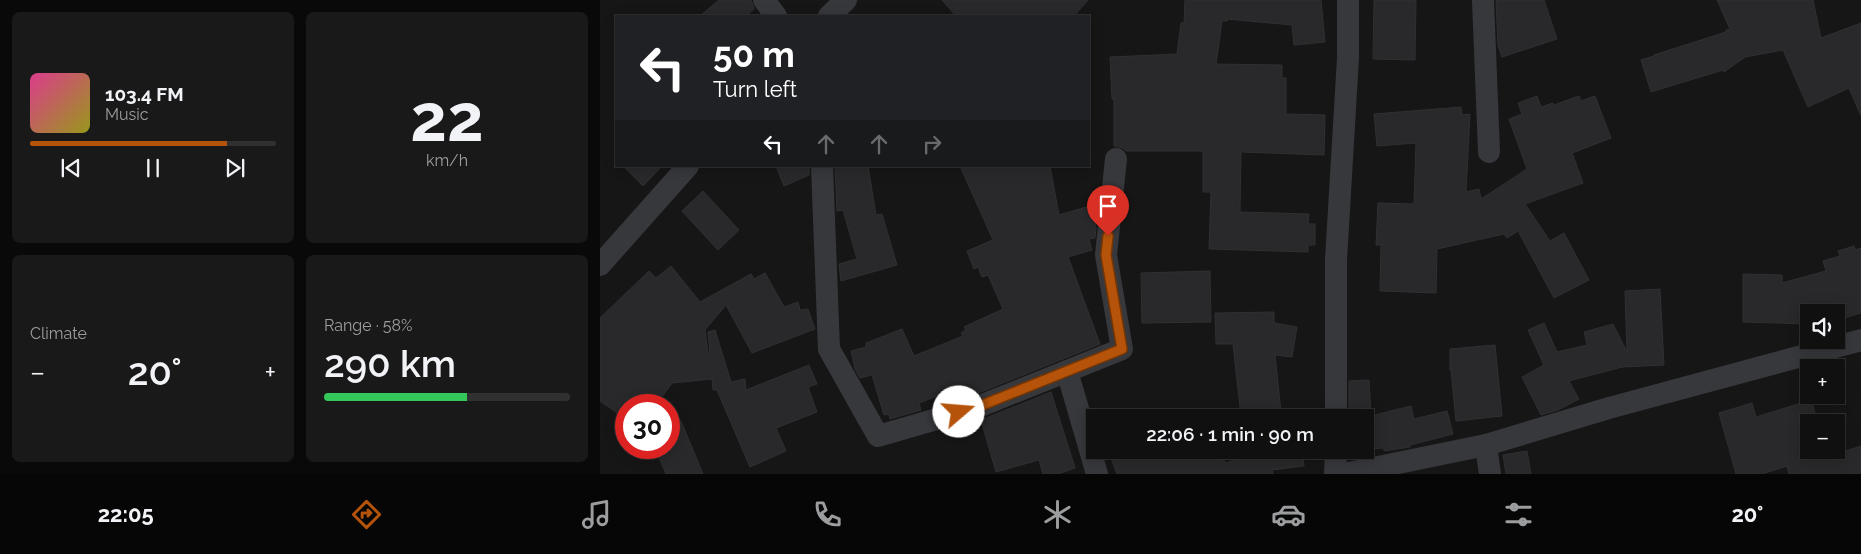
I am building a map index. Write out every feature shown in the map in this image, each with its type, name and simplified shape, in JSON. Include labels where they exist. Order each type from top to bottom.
[{"type":"street","points":[[764,0],[775,15]]},
{"type":"street","points":[[830,15],[846,0]]},
{"type":"street","points":[[1336,409],[1336,260],[1348,58],[1348,0]]},
{"type":"street","points":[[1483,0],[1489,152]]},
{"type":"street","points":[[822,167],[829,349],[878,436],[975,408],[1122,349],[1106,255],[1116,159]]},
{"type":"street","points":[[600,265],[687,167]]},
{"type":"street","points":[[1344,474],[1486,445],[1609,408],[1861,340]]},
{"type":"street","points":[[1067,371],[1097,474]]},
{"type":"street","points":[[1486,445],[1490,474]]},
{"type":"street","points":[[1336,459],[1336,474]]},
{"type":"building","points":[[719,0],[751,0],[754,9],[747,15],[701,15]]},
{"type":"building","points":[[942,0],[1088,0],[1075,15],[955,15]]},
{"type":"building","points":[[1185,0],[1321,0],[1325,42],[1294,45],[1292,25],[1227,19],[1227,21],[1222,21],[1216,64],[1282,65],[1282,78],[1286,78],[1286,114],[1325,115],[1324,155],[1241,152],[1240,212],[1309,214],[1308,224],[1315,224],[1315,245],[1308,245],[1308,252],[1209,249],[1211,192],[1203,192],[1203,151],[1126,151],[1123,148],[1114,146],[1114,99],[1112,99],[1110,57],[1177,54],[1181,23],[1184,23]]},
{"type":"building","points":[[1374,0],[1416,0],[1415,60],[1373,59]]},
{"type":"building","points":[[1496,0],[1544,0],[1557,39],[1502,57],[1498,46]]},
{"type":"building","points":[[1717,0],[1813,0],[1821,38],[1861,23],[1861,116],[1849,88],[1808,107],[1783,50],[1745,57],[1724,72],[1723,70],[1651,92],[1641,60],[1726,32],[1726,30],[1730,29]]},
{"type":"building","points":[[1537,96],[1541,107],[1553,103],[1554,105],[1579,96],[1581,101],[1595,96],[1611,138],[1572,153],[1583,183],[1525,204],[1550,241],[1564,233],[1589,280],[1554,298],[1518,231],[1507,238],[1504,234],[1437,249],[1436,293],[1380,291],[1381,245],[1376,245],[1378,203],[1414,204],[1416,143],[1377,146],[1374,114],[1461,107],[1462,115],[1470,114],[1466,192],[1479,189],[1481,199],[1527,169],[1509,119],[1522,114],[1518,103]]},
{"type":"building","points":[[624,167],[661,167],[643,186]]},
{"type":"building","points":[[776,167],[809,167],[809,175],[784,186]]},
{"type":"building","points":[[835,167],[868,167],[876,215],[882,214],[897,265],[841,281],[839,264],[857,259],[843,210],[837,211]]},
{"type":"building","points":[[960,167],[1050,167],[1059,215],[1090,206],[1096,227],[1095,238],[1089,239],[1092,250],[1068,257],[1100,344],[971,396],[957,400],[953,390],[919,403],[921,410],[890,419],[889,414],[884,415],[872,375],[860,378],[855,369],[851,351],[866,347],[866,343],[902,329],[914,356],[963,336],[961,333],[966,330],[964,327],[1003,309],[988,275],[982,277],[978,267],[974,269],[967,251],[993,240]]},
{"type":"building","points":[[703,191],[739,230],[718,250],[682,211]]},
{"type":"building","points":[[1854,246],[1855,250],[1861,248],[1861,313],[1845,318],[1845,304],[1800,304],[1800,324],[1743,322],[1743,274],[1782,275],[1782,283],[1826,271],[1823,261],[1840,256],[1838,251]]},
{"type":"building","points":[[671,266],[700,302],[751,274],[754,279],[765,273],[784,307],[798,302],[800,310],[808,309],[815,329],[752,353],[726,305],[705,330],[708,354],[710,354],[708,332],[715,330],[731,382],[745,379],[746,390],[809,365],[817,384],[808,387],[817,412],[776,428],[786,451],[750,467],[717,390],[713,390],[712,379],[672,383],[664,394],[615,394],[615,411],[600,401],[600,318],[649,271],[656,278]]},
{"type":"building","points":[[1210,271],[1211,322],[1142,323],[1141,273]]},
{"type":"building","points":[[1660,289],[1664,365],[1622,367],[1569,381],[1579,399],[1558,410],[1541,415],[1522,377],[1544,365],[1528,330],[1544,323],[1557,352],[1587,345],[1584,332],[1613,324],[1627,352],[1625,291]]},
{"type":"building","points":[[1274,312],[1274,323],[1297,327],[1292,357],[1275,355],[1281,409],[1240,409],[1233,344],[1216,344],[1215,313]]},
{"type":"building","points":[[1495,345],[1502,416],[1456,421],[1450,370],[1450,349]]},
{"type":"building","points":[[1369,380],[1371,409],[1349,409],[1349,381]]},
{"type":"building","points":[[1051,392],[1075,468],[1058,474],[1043,474],[1039,460],[996,472],[981,420]]},
{"type":"building","points":[[1752,403],[1756,417],[1800,403],[1812,404],[1815,414],[1800,414],[1800,459],[1845,459],[1845,451],[1861,446],[1861,474],[1789,474],[1787,466],[1762,474],[1736,474],[1719,413]]},
{"type":"building","points":[[1411,406],[1414,419],[1447,411],[1453,434],[1410,445],[1410,447],[1384,451],[1384,448],[1374,449],[1374,415]]},
{"type":"building","points":[[680,422],[703,474],[666,474],[660,459],[680,459]]},
{"type":"building","points":[[1527,451],[1531,474],[1506,474],[1503,455]]},
{"type":"building","points":[[1111,459],[1224,459],[1225,463],[1238,459],[1303,459],[1304,466],[1272,470],[1273,474],[1117,474]]},
{"type":"route","points":[[959,412],[975,408],[1122,349],[1106,255],[1108,236]]}]
